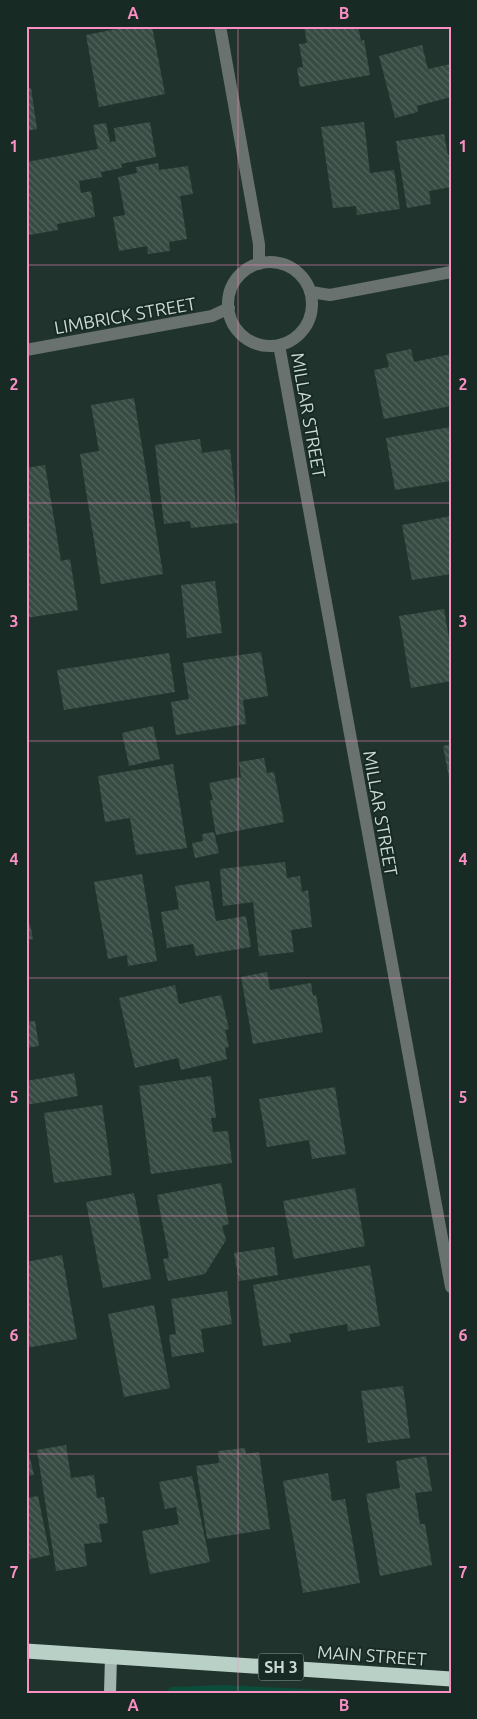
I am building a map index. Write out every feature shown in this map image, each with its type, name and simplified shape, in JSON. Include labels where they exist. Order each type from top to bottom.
[{"type":"highway","name":"SH 3","points":[[26,1651],[111,1656]]},
{"type":"highway","name":"MAIN STREET","points":[[111,1656],[451,1679]]},
{"type":"main road","points":[[110,1693],[111,1656]]},
{"type":"street","points":[[220,26],[259,244],[259,264]]},
{"type":"street","points":[[272,262],[296,271],[305,280],[311,292],[312,306],[310,319],[303,331],[292,340],[279,345],[265,346],[252,342],[240,334],[232,322],[229,308],[230,294],[235,281],[245,270],[259,264],[272,262]]},
{"type":"street","points":[[311,292],[330,295],[451,272]]},
{"type":"street","name":"LIMBRICK STREET","points":[[26,350],[212,316],[229,308]]},
{"type":"street","name":"MILLAR STREET","points":[[279,345],[451,1287]]},
{"type":"green space","points":[[225,1685],[384,1693],[165,1692],[171,1687]]},
{"type":"building","points":[[132,26],[152,26],[165,94],[99,107],[86,35]]},
{"type":"building","points":[[304,26],[358,26],[361,41],[364,40],[370,75],[300,87],[297,68],[303,67],[299,44],[307,43]]},
{"type":"building","points":[[422,45],[428,69],[451,64],[451,97],[417,106],[418,112],[395,118],[379,56]]},
{"type":"building","points":[[31,88],[37,129],[26,131],[26,89]]},
{"type":"building","points":[[150,122],[156,157],[121,164],[122,168],[101,172],[102,177],[79,181],[81,193],[91,191],[95,217],[57,224],[58,230],[29,235],[26,217],[26,162],[98,149],[93,125],[106,123],[110,142],[116,141],[114,128]]},
{"type":"building","points":[[364,122],[370,173],[394,170],[400,209],[357,215],[356,206],[333,208],[321,127]]},
{"type":"building","points":[[444,134],[448,155],[451,155],[451,187],[429,191],[431,204],[407,208],[396,141]]},
{"type":"building","points":[[158,163],[159,170],[188,166],[193,194],[180,196],[187,239],[169,242],[170,251],[148,254],[147,246],[119,251],[113,217],[125,215],[118,177],[137,173],[136,167]]},
{"type":"building","points":[[411,349],[414,362],[451,354],[451,406],[384,419],[374,370],[389,367],[386,354]]},
{"type":"building","points":[[134,398],[163,574],[101,584],[80,454],[99,451],[91,405]]},
{"type":"building","points":[[451,427],[451,481],[395,490],[386,438]]},
{"type":"building","points":[[200,439],[202,453],[230,449],[238,523],[191,528],[190,521],[164,524],[155,445]]},
{"type":"building","points":[[45,465],[61,561],[70,559],[78,610],[26,618],[26,468]]},
{"type":"building","points":[[451,516],[451,574],[412,580],[402,525]]},
{"type":"building","points":[[215,581],[222,633],[187,638],[181,585]]},
{"type":"building","points":[[444,609],[451,649],[451,681],[411,688],[399,616]]},
{"type":"building","points":[[261,652],[268,696],[243,700],[246,724],[176,735],[171,702],[189,699],[183,663]]},
{"type":"building","points":[[169,653],[175,692],[64,710],[57,670]]},
{"type":"building","points":[[153,726],[160,759],[129,766],[122,733]]},
{"type":"building","points":[[451,744],[451,783],[450,783],[443,746]]},
{"type":"building","points":[[264,758],[267,773],[274,772],[284,822],[216,835],[210,800],[213,800],[209,783],[241,777],[239,762]]},
{"type":"building","points":[[173,764],[187,848],[136,855],[130,818],[105,822],[98,776]]},
{"type":"building","points":[[214,832],[219,853],[195,858],[192,843],[203,841],[202,834]]},
{"type":"building","points":[[285,862],[287,878],[300,876],[302,892],[308,890],[312,927],[291,930],[294,952],[259,956],[253,902],[223,906],[220,869]]},
{"type":"building","points":[[142,874],[157,961],[128,966],[127,955],[108,959],[94,882]]},
{"type":"building","points":[[209,881],[216,921],[246,916],[251,947],[196,956],[193,944],[167,948],[161,912],[179,909],[175,886]]},
{"type":"building","points":[[30,924],[33,939],[26,940],[26,925]]},
{"type":"building","points":[[267,972],[270,990],[311,983],[313,996],[316,995],[323,1032],[253,1044],[241,977]]},
{"type":"building","points":[[175,985],[179,1004],[221,995],[229,1029],[225,1030],[229,1047],[225,1048],[227,1059],[181,1070],[178,1058],[135,1068],[119,998]]},
{"type":"building","points":[[35,1021],[39,1046],[26,1048],[26,1022]]},
{"type":"building","points":[[74,1073],[78,1096],[26,1105],[26,1081]]},
{"type":"building","points":[[211,1076],[216,1118],[211,1118],[213,1132],[228,1131],[232,1163],[151,1174],[139,1086]]},
{"type":"building","points":[[335,1087],[346,1154],[312,1159],[309,1140],[267,1147],[259,1099]]},
{"type":"building","points":[[102,1105],[112,1175],[54,1183],[44,1113]]},
{"type":"building","points":[[221,1183],[229,1224],[222,1226],[226,1240],[205,1274],[168,1281],[163,1259],[169,1258],[157,1195]]},
{"type":"building","points":[[355,1188],[365,1246],[294,1259],[283,1201]]},
{"type":"building","points":[[134,1193],[151,1279],[103,1288],[86,1202]]},
{"type":"building","points":[[274,1247],[278,1275],[239,1281],[234,1253]]},
{"type":"building","points":[[62,1255],[77,1339],[26,1348],[26,1262]]},
{"type":"building","points":[[370,1265],[380,1326],[348,1331],[347,1324],[289,1334],[291,1342],[263,1346],[253,1285]]},
{"type":"building","points":[[227,1291],[232,1324],[201,1329],[204,1352],[172,1357],[169,1335],[176,1334],[171,1299]]},
{"type":"building","points":[[154,1305],[170,1388],[124,1397],[108,1314]]},
{"type":"building","points":[[403,1386],[410,1438],[368,1443],[361,1391]]},
{"type":"building","points":[[26,1442],[34,1475],[26,1476]]},
{"type":"building","points":[[66,1445],[71,1478],[94,1475],[97,1498],[104,1497],[108,1523],[99,1524],[102,1542],[84,1544],[87,1566],[56,1571],[37,1450]]},
{"type":"building","points":[[245,1448],[246,1454],[259,1452],[270,1529],[207,1539],[196,1466],[219,1463],[218,1451]]},
{"type":"building","points":[[426,1456],[432,1491],[415,1493],[420,1524],[425,1524],[432,1565],[380,1576],[366,1494],[400,1488],[396,1461]]},
{"type":"building","points":[[328,1473],[332,1501],[345,1499],[360,1583],[303,1593],[283,1481]]},
{"type":"building","points":[[192,1476],[210,1562],[150,1574],[142,1531],[179,1524],[176,1507],[165,1509],[159,1482]]},
{"type":"building","points":[[38,1496],[50,1555],[26,1560],[26,1498]]}]
